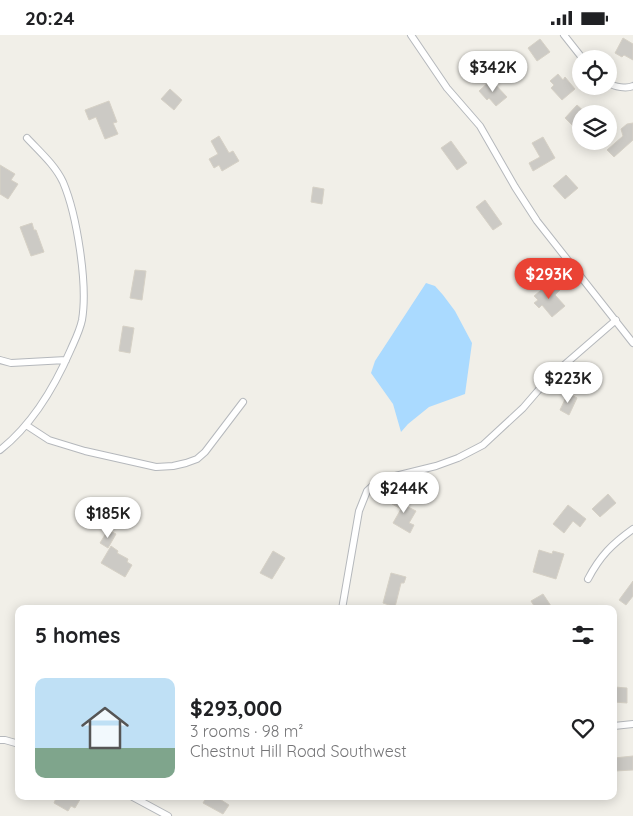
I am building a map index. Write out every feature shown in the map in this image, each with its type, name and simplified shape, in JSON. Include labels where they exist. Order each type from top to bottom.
[{"type":"street","points":[[411,35],[447,88],[480,126],[537,221],[633,343]]},
{"type":"street","points":[[564,35],[576,50]]},
{"type":"street","points":[[617,86],[629,88],[633,86]]},
{"type":"street","points":[[0,450],[26,425],[41,405],[66,361],[82,321],[82,267],[75,220],[62,181],[52,165],[27,138]]},
{"type":"street","points":[[343,605],[357,520],[364,496],[370,487],[378,479],[436,466],[458,458],[483,445],[523,408],[548,379],[616,320]]},
{"type":"street","points":[[0,360],[11,363],[66,361]]},
{"type":"street","points":[[26,425],[49,440],[85,451],[156,467],[173,466],[197,459],[205,452],[243,402]]},
{"type":"street","points":[[588,579],[597,561],[604,553],[633,529]]},
{"type":"street","points":[[617,726],[633,724]]},
{"type":"street","points":[[0,740],[15,743]]},
{"type":"street","points":[[138,800],[168,816]]},
{"type":"water","points":[[426,283],[435,286],[443,295],[455,311],[472,343],[465,394],[429,407],[401,432],[393,404],[371,373],[375,361]]},
{"type":"building","points":[[623,38],[633,44],[633,60],[624,55],[622,57],[617,54],[617,50]]},
{"type":"building","points":[[540,39],[550,52],[537,61],[528,48]]},
{"type":"building","points":[[558,74],[563,80],[565,77],[572,85],[572,92],[562,100],[551,88],[554,85],[550,81]]},
{"type":"building","points":[[491,80],[507,97],[496,106],[479,91]]},
{"type":"building","points":[[170,89],[182,100],[174,110],[161,99]]},
{"type":"building","points":[[109,101],[117,122],[113,123],[118,134],[105,139],[96,117],[89,120],[85,110]]},
{"type":"building","points":[[572,110],[572,125],[565,118]]},
{"type":"building","points":[[633,123],[633,140],[614,157],[607,150],[617,150],[617,141],[623,136],[621,129],[627,124]]},
{"type":"building","points":[[219,136],[229,153],[233,151],[239,161],[222,171],[219,165],[214,168],[209,159],[218,154],[211,141]]},
{"type":"building","points":[[543,137],[555,158],[533,171],[529,163],[540,157],[532,143]]},
{"type":"building","points":[[451,141],[467,163],[457,170],[441,148]]},
{"type":"building","points":[[0,165],[15,174],[11,180],[18,184],[8,199],[0,194]]},
{"type":"building","points":[[566,175],[578,188],[565,199],[553,186]]},
{"type":"building","points":[[313,187],[324,189],[322,204],[311,202]]},
{"type":"building","points":[[485,200],[502,224],[493,230],[476,207]]},
{"type":"building","points":[[32,223],[44,252],[31,256],[20,227]]},
{"type":"building","points":[[135,270],[146,271],[142,300],[130,298]]},
{"type":"building","points":[[555,284],[560,290],[555,295],[565,306],[552,317],[542,305],[539,308],[534,303],[538,300],[534,296],[546,286],[548,289]]},
{"type":"building","points":[[123,326],[134,328],[130,353],[119,351]]},
{"type":"building","points":[[568,393],[577,398],[569,415],[560,410]]},
{"type":"building","points":[[608,494],[616,503],[600,517],[592,509]]},
{"type":"building","points":[[397,495],[408,501],[406,506],[416,511],[409,523],[414,525],[410,533],[393,523],[401,509],[392,504]]},
{"type":"building","points":[[568,505],[586,519],[580,527],[573,521],[564,533],[553,524]]},
{"type":"building","points":[[108,530],[116,534],[108,548],[100,543]]},
{"type":"building","points":[[111,546],[118,551],[117,553],[128,559],[127,562],[132,565],[125,577],[101,563]]},
{"type":"building","points":[[539,550],[552,554],[553,551],[564,554],[556,579],[533,572]]},
{"type":"building","points":[[273,551],[285,558],[272,579],[260,573]]},
{"type":"building","points":[[391,573],[406,577],[404,583],[401,583],[396,605],[383,603]]},
{"type":"building","points":[[633,581],[633,596],[626,605],[619,600]]},
{"type":"building","points":[[543,594],[550,605],[534,605],[531,601]]},
{"type":"building","points":[[617,687],[627,688],[627,703],[617,702]]},
{"type":"building","points":[[633,756],[633,770],[617,771],[617,758]]},
{"type":"building","points":[[55,800],[80,800],[75,808],[71,806],[68,811],[54,803]]},
{"type":"building","points":[[205,800],[221,800],[229,805],[223,814],[203,803]]}]
